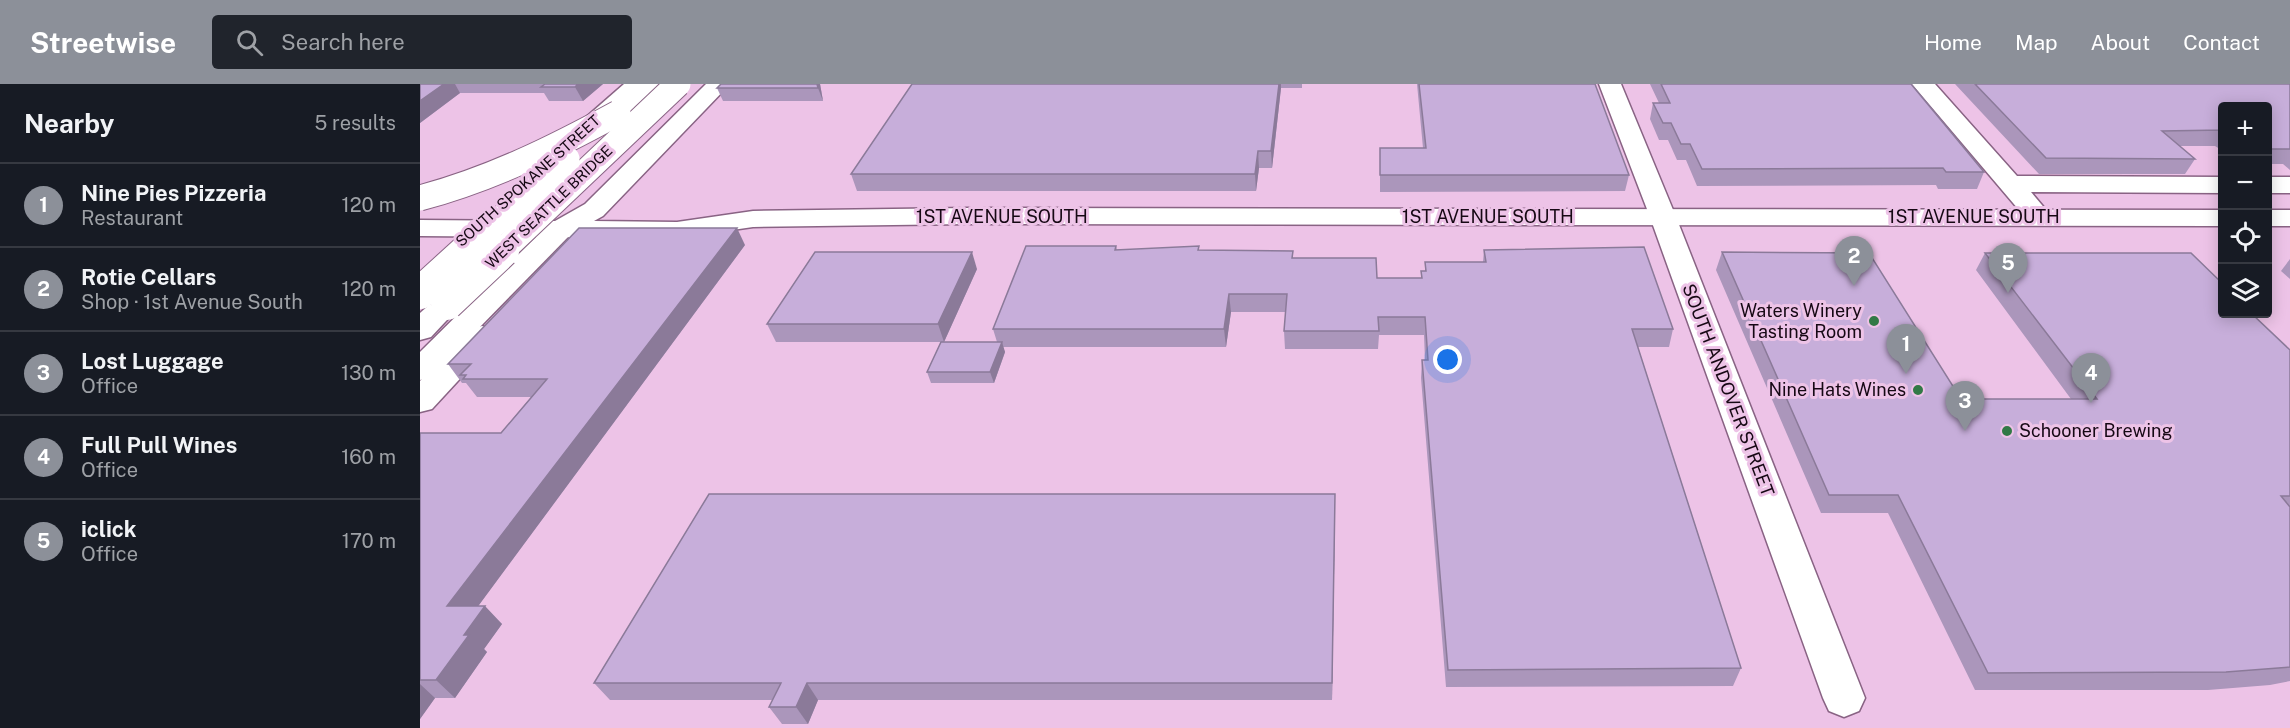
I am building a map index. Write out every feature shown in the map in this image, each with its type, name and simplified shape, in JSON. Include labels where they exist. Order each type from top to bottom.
[{"type":"main road","name":"SOUTH SPOKANE STREET","points":[[420,278],[637,84]]},
{"type":"main road","name":"WEST SEATTLE BRIDGE","points":[[420,293],[650,84]]},
{"type":"main road","name":"WEST SEATTLE BRIDGE","points":[[420,330],[678,84]]},
{"type":"main road","points":[[420,370],[578,224],[719,84]]},
{"type":"main road","name":"SOUTH ANDOVER STREET","points":[[1610,84],[1664,217],[1844,698]]},
{"type":"main road","points":[[1923,84],[2039,218]]},
{"type":"main road","points":[[420,198],[453,190],[524,164],[618,113]]},
{"type":"main road","name":"1ST AVENUE SOUTH","points":[[2010,184],[2218,185]]},
{"type":"main road","points":[[2272,185],[2290,185]]},
{"type":"main road","name":"1ST AVENUE SOUTH","points":[[420,207],[498,208],[578,224]]},
{"type":"main road","name":"1ST AVENUE SOUTH","points":[[420,228],[475,229],[578,224],[677,230],[753,219],[968,216],[2210,218]]},
{"type":"main road","points":[[2272,218],[2290,218]]},
{"type":"main road","points":[[420,400],[578,224]]},
{"type":"building","points":[[420,84],[444,84],[420,101]]},
{"type":"building","points":[[545,84],[578,84],[575,87],[541,87]]},
{"type":"building","points":[[721,84],[817,84],[818,88],[717,88]]},
{"type":"building","points":[[912,84],[1279,84],[1271,151],[1258,151],[1255,174],[851,174]]},
{"type":"building","points":[[1419,84],[1595,84],[1629,175],[1380,175],[1380,148],[1426,148]]},
{"type":"building","points":[[1661,84],[1911,84],[1984,172],[1946,172],[1943,168],[1702,169],[1690,144],[1681,144],[1671,123],[1663,123],[1653,103],[1670,103]]},
{"type":"building","points":[[1975,84],[2290,84],[2290,149],[2272,149],[2272,102],[2218,102],[2218,130],[2162,131],[2195,159],[2046,158]]},
{"type":"building","points":[[579,228],[737,228],[447,606],[485,606],[464,635],[469,635],[436,680],[420,680],[420,433],[501,433],[547,379],[463,379],[466,375],[460,375],[471,364],[448,364]]},
{"type":"building","points":[[1026,246],[1116,246],[1115,250],[1199,246],[1198,250],[1293,251],[1292,258],[1376,258],[1377,278],[1422,278],[1421,271],[1426,271],[1425,262],[1486,262],[1484,250],[1644,247],[1673,329],[1632,329],[1741,668],[1448,670],[1422,360],[1428,360],[1425,317],[1378,317],[1379,331],[1284,331],[1287,294],[1229,294],[1224,329],[993,329]]},
{"type":"building","points":[[815,252],[972,252],[938,324],[767,324]]},
{"type":"building","points":[[1722,252],[1869,253],[1961,399],[2097,399],[1985,253],[2191,253],[2218,279],[2218,318],[2256,318],[2290,350],[2290,496],[2281,496],[2290,507],[2290,667],[2226,672],[1988,673],[1898,495],[1829,495]]},
{"type":"building","points":[[941,342],[1002,342],[990,372],[927,372]]},
{"type":"building","points":[[709,494],[1335,494],[1332,683],[807,683],[796,707],[769,707],[781,683],[594,683]]},
{"type":"place","name":"Rotie Cellars","points":[[1854,286]]},
{"type":"place","name":"iclick","points":[[2008,293]]},
{"type":"place","name":"Waters Winery Tasting Room","points":[[1874,321]]},
{"type":"place","name":"Nine Pies Pizzeria","points":[[1906,374]]},
{"type":"place","name":"Nine Hats Wines","points":[[1918,390]]},
{"type":"place","name":"Full Pull Wines","points":[[2091,403]]},
{"type":"place","name":"Lost Luggage","points":[[1965,431]]},
{"type":"place","name":"Schooner Brewing","points":[[2007,431]]}]
